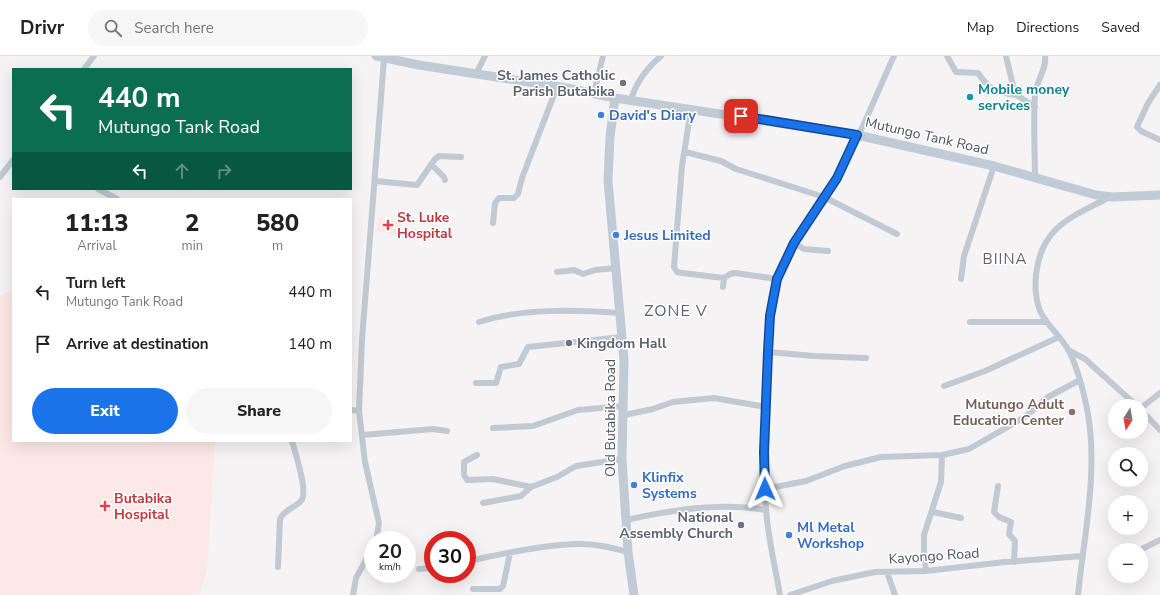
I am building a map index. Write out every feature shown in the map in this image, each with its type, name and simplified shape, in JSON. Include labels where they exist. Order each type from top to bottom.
[{"type":"main road","name":"Mutungo Tank Road","points":[[380,58],[594,93],[615,98],[857,135],[994,166],[1086,193],[1112,197],[1160,195]]},
{"type":"main road","name":"Old Butabika Road","points":[[615,98],[608,169],[625,370],[622,459],[628,552],[634,595]]},
{"type":"street","points":[[85,68],[94,56]]},
{"type":"street","points":[[481,63],[482,56]]},
{"type":"street","points":[[476,74],[485,56]]},
{"type":"street","points":[[594,93],[603,56]]},
{"type":"street","points":[[631,100],[638,82],[652,64],[661,56]]},
{"type":"street","points":[[780,595],[766,510],[764,452],[770,316],[777,279],[794,243],[837,178],[894,56]]},
{"type":"street","points":[[947,56],[956,72],[978,73],[986,85],[1004,93],[1016,95],[1035,107]]},
{"type":"street","points":[[1006,56],[1016,95]]},
{"type":"street","points":[[1035,178],[1035,141],[1033,130],[1037,83],[1046,62],[1045,56]]},
{"type":"street","points":[[378,531],[379,523],[365,462],[359,411],[362,340],[375,180],[380,58]]},
{"type":"street","points":[[1160,85],[1141,116],[1137,127],[1141,131],[1160,140]]},
{"type":"street","points":[[493,222],[495,203],[499,198],[514,198],[518,194],[522,178],[557,87]]},
{"type":"street","points":[[692,109],[680,184],[674,268],[677,272],[724,278],[735,273],[777,279]]},
{"type":"street","points":[[685,152],[721,161],[736,169],[824,197],[897,234]]},
{"type":"street","points":[[375,180],[417,185],[435,159],[439,156],[461,157]]},
{"type":"street","points":[[0,177],[12,161]]},
{"type":"street","points":[[432,165],[444,177],[445,180]]},
{"type":"street","points":[[961,279],[964,256],[994,166]]},
{"type":"street","points":[[100,190],[115,198]]},
{"type":"street","points":[[1078,595],[1092,459],[1088,414],[1080,380],[1068,350],[1046,322],[1040,311],[1037,300],[1036,279],[1038,258],[1058,226],[1086,209],[1112,197]]},
{"type":"street","points":[[794,243],[804,249],[828,251]]},
{"type":"street","points":[[556,272],[574,270],[583,274],[595,270],[616,268]]},
{"type":"street","points":[[724,278],[724,287]]},
{"type":"street","points":[[479,322],[502,316],[555,311],[620,313]]},
{"type":"street","points":[[970,322],[1046,322]]},
{"type":"street","points":[[476,383],[496,383],[501,367],[519,364],[528,347],[622,337]]},
{"type":"street","points":[[944,386],[985,371],[1059,337]]},
{"type":"street","points":[[1068,350],[1085,358],[1129,399]]},
{"type":"street","points":[[768,352],[866,358]]},
{"type":"street","points":[[765,489],[805,481],[857,462],[881,457],[942,455],[969,448],[1025,417],[1048,397],[1080,380]]},
{"type":"street","points":[[1148,403],[1160,393]]},
{"type":"street","points":[[493,428],[533,426],[578,410],[653,409],[673,402],[714,398],[766,406]]},
{"type":"street","points":[[352,410],[359,411]]},
{"type":"street","points":[[1148,417],[1160,430]]},
{"type":"street","points":[[363,435],[433,429],[446,431]]},
{"type":"street","points":[[278,567],[280,519],[283,514],[302,500],[305,491],[292,442]]},
{"type":"street","points":[[477,455],[464,462],[464,475],[467,480],[493,479],[532,486]]},
{"type":"street","points":[[926,570],[924,535],[933,512],[941,482],[942,455]]},
{"type":"street","points":[[483,503],[521,496],[532,486],[557,477],[576,466],[622,459]]},
{"type":"street","points":[[998,486],[994,512],[995,515],[1011,522],[1009,534],[1015,541],[1014,562]]},
{"type":"street","points":[[626,520],[675,510],[706,507],[750,507],[766,510]]},
{"type":"street","points":[[933,512],[961,518]]},
{"type":"street","points":[[1148,546],[1160,540]]},
{"type":"street","points":[[476,559],[510,553],[581,544],[628,552]]},
{"type":"street","points":[[473,589],[500,589],[503,586],[510,553]]},
{"type":"street","name":"Kayongo Road","points":[[790,595],[832,581],[875,572],[926,570],[1082,556]]},
{"type":"street","points":[[353,595],[356,578],[364,563]]},
{"type":"street","points":[[418,569],[424,569]]},
{"type":"street","points":[[888,572],[895,595]]},
{"type":"shaded area","points":[[379,217],[402,223],[397,236],[376,231]]},
{"type":"shaded area","name":"Butabika Hospital","points":[[12,290],[12,442],[215,442],[207,570],[199,595],[0,595],[0,296]]},
{"type":"place","name":"St. James Catholic Parish Butabika","points":[[623,83]]},
{"type":"place","name":"Mobile money services","points":[[970,97]]},
{"type":"place","name":"David's Diary","points":[[601,115]]},
{"type":"place","name":"St. Luke Hospital","points":[[388,225]]},
{"type":"place","name":"Jesus Limited","points":[[616,235]]},
{"type":"place","name":"Kingdom Hall","points":[[569,343]]},
{"type":"place","name":"Mutungo Adult Education Center","points":[[1072,412]]},
{"type":"place","name":"Klinfix Systems","points":[[634,485]]},
{"type":"place","name":"Butabika Hospital","points":[[105,506]]},
{"type":"place","name":"National Assembly Church","points":[[741,525]]},
{"type":"place","name":"Ml Metal Workshop","points":[[789,535]]},
{"type":"district","name":"BIINA","points":[[1005,259]]},
{"type":"district","name":"ZONE V","points":[[676,311]]},
{"type":"route","points":[[741,116],[857,135],[837,178],[805,225],[784,260],[772,298],[766,380],[764,452],[765,489]]}]
